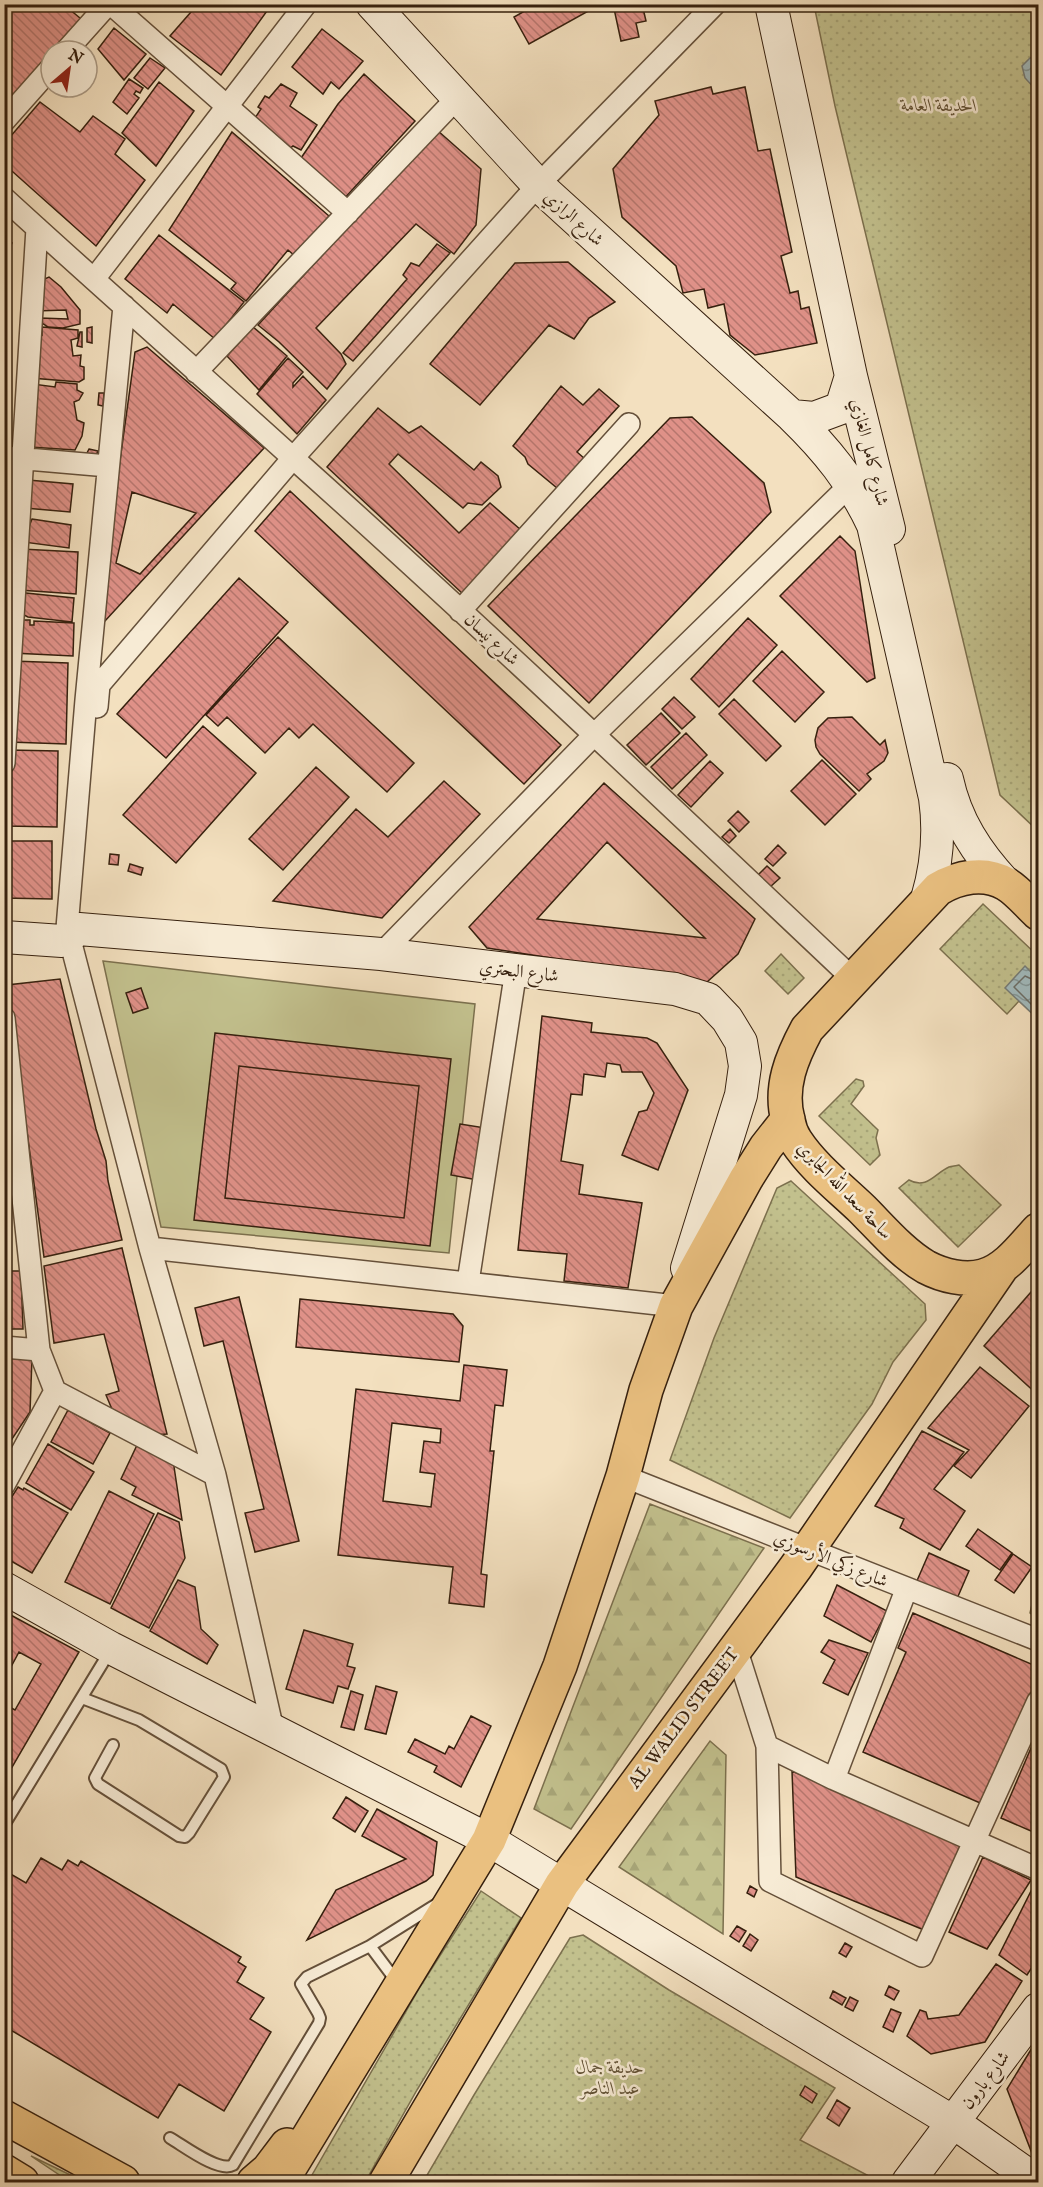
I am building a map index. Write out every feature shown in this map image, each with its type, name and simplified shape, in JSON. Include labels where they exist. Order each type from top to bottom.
[{"type":"main road","name":"شارع الرازي","points":[[372,4],[538,185],[792,416]]},
{"type":"main road","name":"شارع كامل الغازي","points":[[771,4],[851,376],[869,442],[954,805],[972,843],[984,861],[1006,884]]},
{"type":"main road","points":[[792,416],[814,418],[841,408],[851,376]]},
{"type":"main road","name":"شارع كامل الغازي","points":[[792,416],[819,442],[851,484],[873,525],[935,798],[937,859],[927,899]]},
{"type":"main road","name":"ساحة سعد الله الجابري","points":[[1038,913],[1006,884],[992,879],[978,876],[964,877],[938,889],[807,1029],[794,1052],[784,1097],[795,1139],[808,1157],[902,1248],[926,1267],[945,1275],[966,1278],[984,1276],[1002,1267],[1038,1230]]},
{"type":"main road","name":"شارع البحتري","points":[[4,937],[62,940],[74,932],[381,954],[675,989],[708,999],[727,1019],[741,1042],[745,1066],[741,1095],[675,1305]]},
{"type":"main road","points":[[281,2182],[489,1840],[560,1666],[623,1476],[646,1390],[675,1305],[746,1179],[766,1147],[788,1119]]},
{"type":"main road","name":"AL WALID STREET","points":[[386,2182],[562,1884],[808,1550],[1002,1267]]},
{"type":"main road","points":[[4,1588],[111,1648],[489,1840],[953,2122],[1038,2182]]},
{"type":"main road","name":"شارع بارون","points":[[908,2182],[1038,2010]]},
{"type":"main road","points":[[254,2182],[268,2170],[300,2128],[330,2101]]},
{"type":"main road","points":[[4,2117],[123,2182]]},
{"type":"main road","points":[[4,2171],[22,2182]]},
{"type":"street","points":[[77,39],[110,4],[348,213]]},
{"type":"street","points":[[4,198],[94,279],[306,4]]},
{"type":"street","points":[[273,1730],[215,1475],[150,1248],[74,932],[99,685],[293,458],[538,185],[715,4]]},
{"type":"street","points":[[4,122],[39,82]]},
{"type":"street","points":[[196,372],[457,98]]},
{"type":"street","points":[[4,763],[14,458],[37,228]]},
{"type":"street","name":"شارع نيسان","points":[[94,279],[595,734],[853,979]]},
{"type":"street","points":[[74,932],[67,928],[124,306]]},
{"type":"street","points":[[460,611],[629,424]]},
{"type":"street","points":[[14,458],[108,466]]},
{"type":"street","points":[[381,954],[595,734],[851,484]]},
{"type":"street","points":[[468,1282],[516,970]]},
{"type":"street","points":[[4,1018],[39,1350],[55,1391],[215,1475]]},
{"type":"street","points":[[150,1248],[675,1305]]},
{"type":"street","points":[[4,1347],[39,1350]]},
{"type":"street","points":[[4,1485],[55,1391]]},
{"type":"street","name":"شارع زكي الأرسوزي","points":[[623,1476],[906,1590],[1038,1640]]},
{"type":"street","points":[[834,1779],[906,1590]]},
{"type":"street","points":[[736,1648],[767,1746],[770,1881],[922,1956],[1038,1701]]},
{"type":"street","points":[[767,1746],[834,1779],[1038,1869]]},
{"type":"lane","points":[[4,1826],[111,1648]]},
{"type":"lane","points":[[82,1698],[139,1720],[221,1769],[224,1777],[189,1833],[184,1837],[179,1836],[98,1784],[95,1778],[112,1745]]},
{"type":"lane","points":[[170,2138],[218,2166],[228,2168],[233,2165],[319,2023],[318,2013],[301,1984],[307,1977],[370,1946],[460,1889]]},
{"type":"lane","points":[[370,1946],[401,1987]]},
{"type":"green space","name":"الحديقة العامة","points":[[814,5],[1038,5],[1038,831],[1000,795],[835,106]]},
{"type":"green space","points":[[983,904],[1038,956],[1038,1019],[1019,1001],[1007,1014],[940,949]]},
{"type":"green space","points":[[781,954],[804,978],[788,994],[765,971]]},
{"type":"green space","points":[[103,961],[475,1004],[449,1253],[161,1227]]},
{"type":"green space","points":[[856,1079],[863,1081],[864,1086],[851,1104],[878,1130],[876,1138],[880,1155],[870,1165],[819,1116]]},
{"type":"green space","points":[[959,1165],[1001,1205],[958,1247],[899,1188],[909,1180],[915,1183],[926,1182],[949,1167]]},
{"type":"green space","points":[[791,1181],[925,1304],[926,1320],[893,1362],[872,1404],[790,1518],[670,1460],[714,1338],[777,1188]]},
{"type":"green space","points":[[650,1504],[764,1548],[571,1829],[534,1809]]},
{"type":"green space","points":[[1038,1579],[1038,1619],[1030,1613]]},
{"type":"green space","points":[[710,1741],[726,1755],[723,1934],[619,1867]]},
{"type":"green space","points":[[481,1891],[521,1918],[417,2090],[365,2182],[308,2182],[420,1987]]},
{"type":"green space","name":"حديقة جمال عبد الناصر","points":[[583,1935],[669,1990],[835,2088],[800,2140],[867,2175],[862,2182],[423,2182],[570,1938]]},
{"type":"green space","points":[[31,2156],[85,2182],[70,2182]]},
{"type":"water","points":[[1038,57],[1038,92],[1025,78],[1022,66],[1030,58]]},
{"type":"water","points":[[1025,966],[1038,979],[1038,1019],[1005,988]]},
{"type":"building","points":[[4,4],[63,4],[86,23],[71,39],[39,39],[39,72],[4,106]]},
{"type":"building","points":[[198,4],[272,4],[221,75],[170,36]]},
{"type":"building","points":[[537,4],[601,4],[529,44],[514,17]]},
{"type":"building","points":[[613,4],[642,4],[646,21],[636,23],[639,37],[621,41]]},
{"type":"building","points":[[114,28],[146,54],[124,80],[99,48]]},
{"type":"building","points":[[322,29],[363,61],[339,89],[331,82],[323,94],[292,67]]},
{"type":"building","points":[[150,58],[165,68],[148,89],[134,78]]},
{"type":"building","points":[[364,74],[415,121],[343,200],[299,161],[338,104]]},
{"type":"building","points":[[129,79],[143,88],[140,93],[136,91],[134,94],[139,98],[127,114],[113,102]]},
{"type":"building","points":[[159,82],[194,111],[156,166],[122,133]]},
{"type":"building","points":[[281,84],[297,93],[290,106],[317,125],[301,150],[293,146],[287,151],[253,121],[261,109],[258,107],[265,96],[269,98]]},
{"type":"building","points":[[711,87],[713,94],[745,87],[758,151],[770,149],[792,252],[781,256],[790,293],[798,291],[801,309],[809,307],[817,343],[755,355],[730,335],[724,304],[708,308],[704,289],[683,293],[676,266],[622,217],[613,169],[659,115],[655,101]]},
{"type":"building","points":[[40,102],[80,132],[93,116],[125,139],[115,154],[145,180],[96,246],[4,164],[4,144]]},
{"type":"building","points":[[437,130],[481,169],[476,225],[454,254],[416,224],[316,328],[341,354],[346,364],[327,389],[279,342],[258,325]]},
{"type":"building","points":[[232,132],[329,216],[295,256],[288,250],[246,301],[231,289],[236,283],[169,230]]},
{"type":"building","points":[[4,235],[12,243],[8,252],[4,250]]},
{"type":"building","points":[[159,235],[244,302],[215,339],[173,304],[167,313],[125,279]]},
{"type":"building","points":[[437,244],[450,253],[353,361],[343,353],[407,279],[403,275],[411,263],[419,266]]},
{"type":"building","points":[[568,262],[615,302],[589,318],[574,339],[549,325],[480,405],[430,364],[515,263]]},
{"type":"building","points":[[49,277],[61,287],[80,310],[80,324],[63,328],[48,327],[42,323],[41,318],[68,319],[66,310],[35,311],[42,280]]},
{"type":"building","points":[[4,313],[6,314],[4,359]]},
{"type":"building","points":[[42,327],[78,330],[78,338],[71,340],[73,356],[81,355],[80,366],[84,367],[84,379],[79,382],[31,378],[38,333],[42,335]]},
{"type":"building","points":[[92,327],[92,343],[87,342],[87,328]]},
{"type":"building","points":[[253,327],[287,356],[259,390],[227,356]]},
{"type":"building","points":[[80,332],[82,332],[82,347],[77,346]]},
{"type":"building","points":[[147,347],[264,448],[105,621],[98,620],[135,352]]},
{"type":"building","points":[[288,358],[303,372],[293,383],[293,387],[303,376],[326,400],[297,434],[257,394]]},
{"type":"building","points":[[56,382],[77,384],[77,390],[83,393],[79,400],[74,402],[77,420],[84,423],[82,436],[75,450],[30,447],[33,384],[55,387]]},
{"type":"building","points":[[561,386],[583,405],[599,389],[619,406],[577,452],[585,459],[557,488],[528,464],[525,457],[513,446]]},
{"type":"building","points":[[99,393],[104,393],[103,406],[98,405]]},
{"type":"building","points":[[378,408],[409,433],[421,426],[474,470],[481,462],[498,476],[501,487],[482,505],[468,503],[463,508],[398,454],[389,464],[459,533],[490,503],[521,530],[463,594],[327,467]]},
{"type":"building","points":[[692,417],[764,483],[771,512],[589,703],[488,606],[670,418]]},
{"type":"building","points":[[89,449],[98,451],[95,457],[87,453]]},
{"type":"building","points":[[28,480],[73,484],[70,512],[25,508]]},
{"type":"building","points":[[290,491],[561,745],[524,784],[255,531]]},
{"type":"building","points":[[132,492],[196,513],[140,574],[116,563]]},
{"type":"building","points":[[32,519],[71,525],[69,548],[23,542]]},
{"type":"building","points":[[840,536],[855,551],[875,678],[867,682],[780,596]]},
{"type":"building","points":[[21,549],[78,552],[76,594],[19,590]]},
{"type":"building","points":[[239,578],[288,622],[166,758],[117,714]]},
{"type":"building","points":[[16,592],[74,598],[72,622],[28,617],[14,610]]},
{"type":"building","points":[[748,618],[777,645],[719,707],[691,679]]},
{"type":"building","points":[[15,620],[30,620],[30,625],[34,625],[34,621],[74,623],[73,656],[12,653]]},
{"type":"building","points":[[278,637],[414,763],[387,792],[313,724],[299,738],[289,728],[265,753],[227,717],[218,726],[206,715]]},
{"type":"building","points":[[782,651],[824,692],[795,722],[753,681]]},
{"type":"building","points":[[12,661],[68,663],[66,744],[9,742]]},
{"type":"building","points":[[674,697],[695,717],[682,729],[662,709]]},
{"type":"building","points":[[734,699],[781,746],[766,761],[719,714]]},
{"type":"building","points":[[661,713],[680,733],[646,765],[627,745]]},
{"type":"building","points":[[852,717],[880,745],[885,740],[888,753],[884,761],[867,774],[871,779],[859,791],[820,754],[815,740],[818,728],[828,718]]},
{"type":"building","points":[[203,726],[256,773],[176,863],[123,815]]},
{"type":"building","points":[[686,733],[707,755],[672,789],[651,767]]},
{"type":"building","points":[[8,750],[58,751],[57,827],[6,826]]},
{"type":"building","points":[[822,760],[856,794],[825,825],[791,791]]},
{"type":"building","points":[[710,761],[723,773],[691,807],[678,795]]},
{"type":"building","points":[[316,767],[349,797],[283,870],[249,839]]},
{"type":"building","points":[[444,781],[480,814],[382,918],[273,901],[356,809],[388,837]]},
{"type":"building","points":[[604,783],[755,919],[738,954],[707,982],[487,948],[469,927]],"holes":[[[607,842],[705,938],[537,919]]]},
{"type":"building","points":[[738,811],[749,822],[739,832],[728,821]]},
{"type":"building","points":[[730,829],[736,836],[729,843],[722,837]]},
{"type":"building","points":[[4,841],[52,841],[52,899],[4,898]]},
{"type":"building","points":[[778,845],[786,853],[773,866],[765,859]]},
{"type":"building","points":[[110,854],[119,855],[118,865],[109,864]]},
{"type":"building","points":[[130,864],[143,868],[141,875],[128,871]]},
{"type":"building","points":[[767,866],[780,878],[770,887],[758,875]]},
{"type":"building","points":[[60,979],[96,1129],[106,1161],[108,1181],[122,1240],[44,1257],[7,985]]},
{"type":"building","points":[[141,988],[148,1008],[133,1013],[126,993]]},
{"type":"building","points":[[542,1016],[592,1023],[591,1032],[647,1038],[657,1043],[688,1090],[658,1170],[622,1155],[639,1112],[647,1110],[654,1093],[642,1072],[622,1072],[620,1065],[607,1063],[605,1077],[584,1074],[582,1095],[571,1094],[561,1161],[583,1165],[579,1194],[642,1203],[628,1288],[564,1281],[567,1254],[518,1250]]},
{"type":"building","points":[[215,1033],[451,1059],[430,1246],[194,1220]],"holes":[[[239,1066],[419,1086],[404,1218],[225,1198]]]},
{"type":"building","points":[[239,1066],[419,1086],[404,1218],[225,1198]]},
{"type":"building","points":[[460,1124],[492,1129],[483,1181],[451,1175]]},
{"type":"building","points":[[122,1248],[167,1434],[152,1435],[114,1414],[106,1395],[119,1391],[104,1334],[54,1343],[44,1266]]},
{"type":"building","points":[[4,1271],[21,1271],[23,1329],[4,1329]]},
{"type":"building","points":[[1038,1284],[1038,1395],[984,1346]]},
{"type":"building","points":[[239,1297],[299,1541],[255,1552],[245,1513],[264,1509],[223,1341],[204,1346],[195,1308]]},
{"type":"building","points":[[300,1299],[453,1314],[463,1326],[459,1362],[296,1347]]},
{"type":"building","points":[[4,1357],[32,1358],[30,1412],[8,1445],[4,1442]]},
{"type":"building","points":[[464,1365],[507,1370],[503,1406],[495,1405],[490,1451],[494,1451],[481,1574],[487,1575],[484,1607],[449,1603],[453,1567],[338,1555],[356,1389],[460,1401]],"holes":[[[392,1423],[441,1429],[440,1443],[424,1441],[420,1472],[435,1474],[431,1507],[383,1501]]]},
{"type":"building","points":[[980,1367],[1029,1406],[971,1478],[954,1466],[969,1450],[928,1428]]},
{"type":"building","points":[[68,1410],[110,1433],[93,1464],[51,1442]]},
{"type":"building","points":[[922,1431],[964,1452],[934,1489],[965,1511],[940,1550],[900,1528],[904,1519],[875,1506]]},
{"type":"building","points":[[138,1443],[173,1460],[182,1520],[132,1495],[136,1487],[121,1479]]},
{"type":"building","points":[[48,1444],[94,1472],[71,1510],[26,1483]]},
{"type":"building","points":[[18,1487],[23,1490],[24,1488],[68,1513],[32,1573],[4,1557],[4,1509]]},
{"type":"building","points":[[109,1491],[154,1514],[110,1604],[65,1582]]},
{"type":"building","points":[[158,1513],[179,1522],[185,1558],[149,1628],[111,1608]]},
{"type":"building","points":[[978,1529],[1012,1553],[1000,1570],[966,1546]]},
{"type":"building","points":[[929,1553],[969,1571],[956,1601],[916,1583]]},
{"type":"building","points":[[1013,1554],[1032,1567],[1014,1593],[995,1580]]},
{"type":"building","points":[[178,1580],[195,1587],[201,1629],[218,1645],[207,1664],[150,1631]]},
{"type":"building","points":[[837,1585],[887,1611],[871,1642],[824,1616]]},
{"type":"building","points":[[7,1613],[79,1652],[4,1781],[4,1704],[15,1710],[41,1664],[19,1652],[4,1680],[4,1617]]},
{"type":"building","points":[[913,1613],[1038,1667],[1038,1686],[987,1806],[863,1752],[906,1652],[898,1648]]},
{"type":"building","points":[[304,1630],[353,1644],[347,1666],[355,1668],[348,1689],[338,1686],[333,1703],[286,1689]]},
{"type":"building","points":[[829,1640],[868,1653],[848,1695],[823,1683],[835,1660],[821,1652]]},
{"type":"building","points":[[376,1686],[397,1692],[386,1734],[365,1729]]},
{"type":"building","points":[[351,1691],[363,1695],[354,1730],[341,1727]]},
{"type":"building","points":[[471,1716],[491,1726],[461,1787],[434,1772],[437,1766],[408,1752],[415,1739],[445,1754],[449,1746],[454,1749]]},
{"type":"building","points":[[1038,1734],[1038,1834],[1001,1818]]},
{"type":"building","points":[[792,1771],[967,1844],[924,1930],[796,1877]]},
{"type":"building","points":[[346,1797],[368,1811],[355,1832],[333,1818]]},
{"type":"building","points":[[377,1809],[437,1842],[433,1875],[426,1881],[307,1940],[336,1890],[406,1859],[362,1836]]},
{"type":"building","points":[[983,1857],[1031,1880],[987,1949],[949,1932]]},
{"type":"building","points":[[41,1858],[62,1870],[68,1860],[78,1866],[81,1861],[241,1957],[238,1962],[246,1967],[237,1982],[264,1998],[250,2019],[271,2032],[224,2111],[179,2084],[158,2118],[4,2026],[4,1870],[26,1883]]},
{"type":"building","points":[[1037,1879],[1038,1958],[1027,1975],[999,1955]]},
{"type":"building","points":[[750,1886],[757,1890],[754,1897],[747,1893]]},
{"type":"building","points":[[737,1926],[746,1931],[739,1942],[730,1936]]},
{"type":"building","points":[[750,1934],[758,1940],[751,1951],[743,1946]]},
{"type":"building","points":[[845,1943],[852,1947],[846,1957],[839,1953]]},
{"type":"building","points":[[996,1964],[1022,1981],[985,2042],[931,2054],[907,2036],[920,2010],[926,2012],[928,2019],[959,2015]]},
{"type":"building","points":[[889,1986],[899,1991],[894,2000],[885,1995]]},
{"type":"building","points":[[833,1991],[846,1998],[842,2005],[830,1998]]},
{"type":"building","points":[[850,1997],[858,2001],[853,2011],[845,2007]]},
{"type":"building","points":[[891,2009],[901,2013],[893,2032],[883,2027]]},
{"type":"building","points":[[1038,2038],[1038,2161],[1033,2156],[1007,2089]]},
{"type":"building","points":[[805,2086],[817,2094],[812,2103],[800,2095]]},
{"type":"building","points":[[837,2100],[850,2108],[839,2126],[827,2118]]},
{"type":"building","points":[[805,2177],[816,2182],[802,2182]]}]
